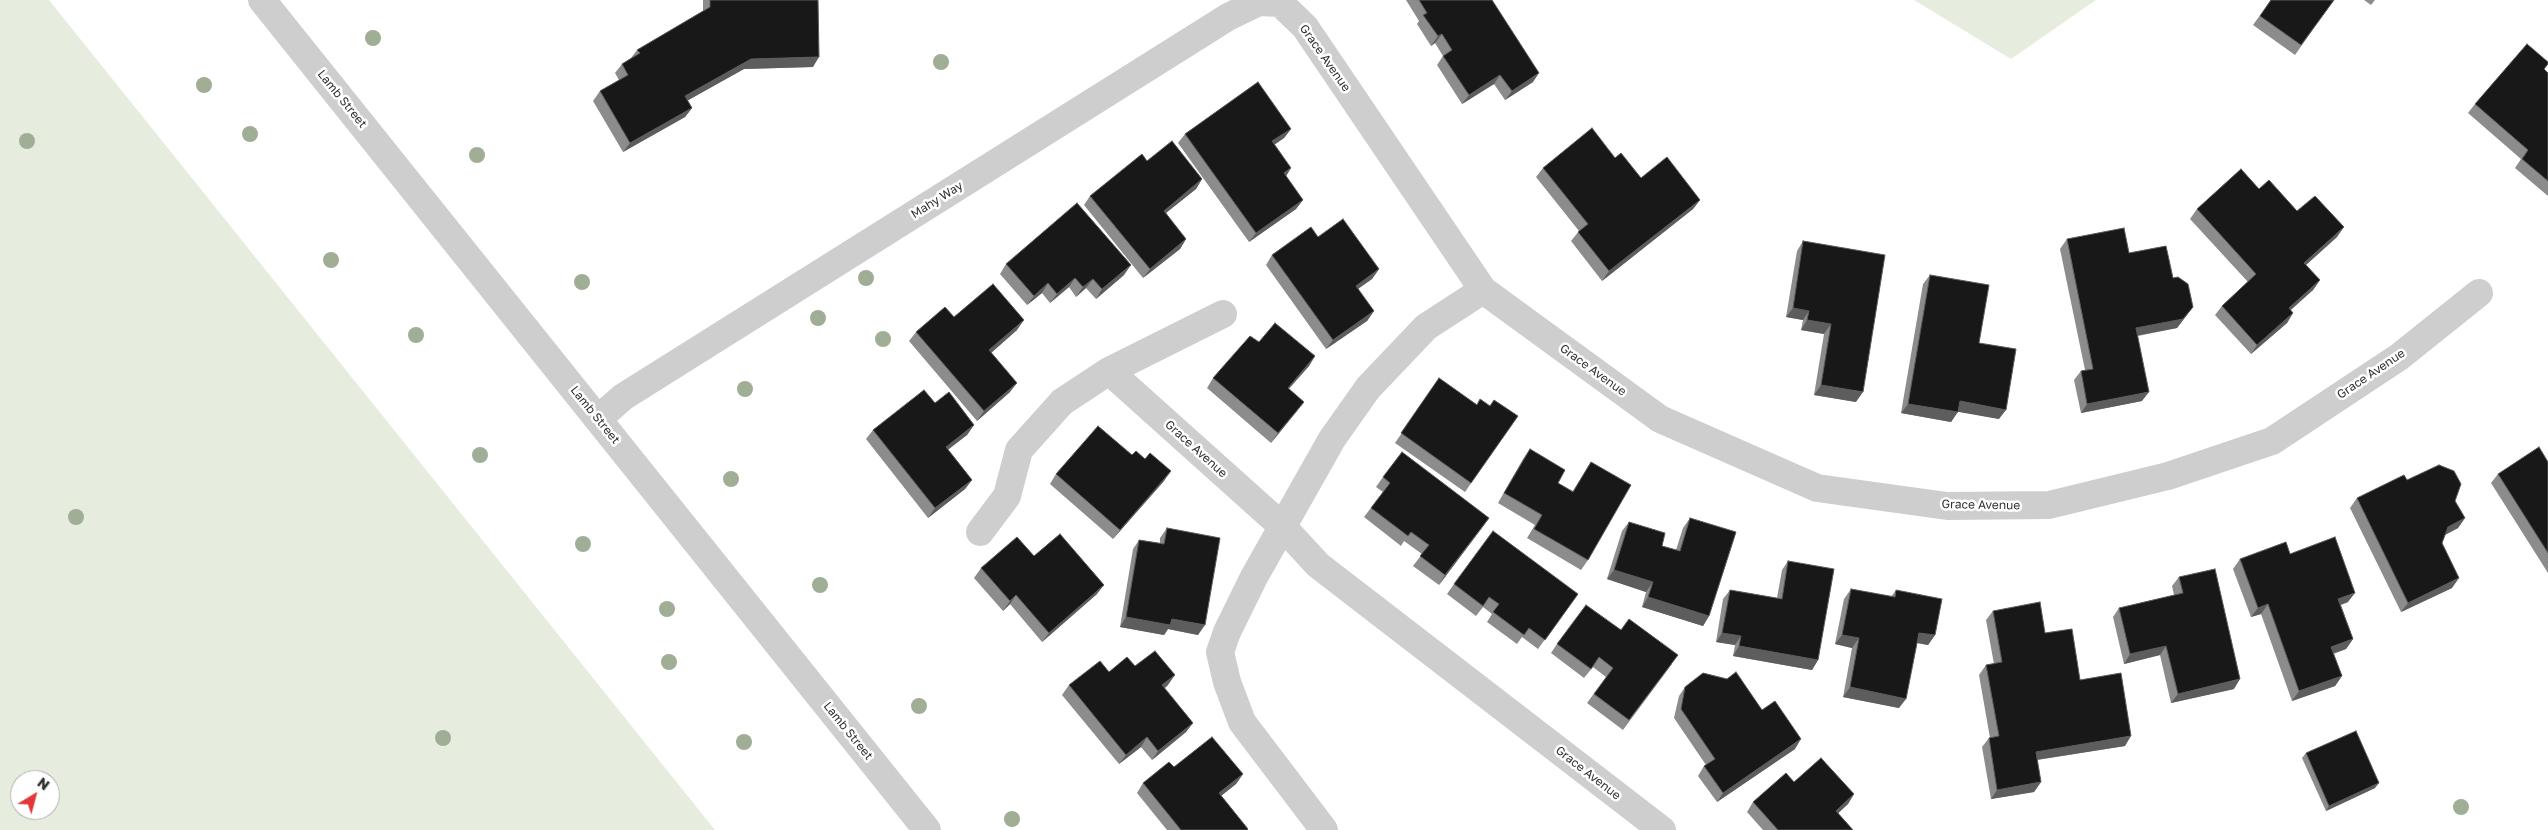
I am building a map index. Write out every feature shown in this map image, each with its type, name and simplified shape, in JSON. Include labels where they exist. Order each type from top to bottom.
[{"type":"street","name":"Lamb Street","points":[[262,0],[927,830]]},
{"type":"street","name":"Mahy Way","points":[[598,419],[623,397],[1228,17],[1259,2],[1281,2]]},
{"type":"street","name":"Grace Avenue","points":[[1281,2],[1305,27],[1483,290],[1660,419],[1817,488],[1947,506],[2049,505],[2168,476],[2272,441],[2399,357],[2479,293]]},
{"type":"street","points":[[1324,830],[1242,722],[1227,682],[1220,652],[1227,632],[1254,578],[1332,438],[1368,388],[1426,327],[1483,290]]},
{"type":"street","points":[[980,532],[1007,496],[1019,450],[1062,402],[1109,371],[1223,314]]},
{"type":"street","name":"Grace Avenue","points":[[1109,371],[1283,527],[1318,565],[1662,830]]},
{"type":"shaded area","points":[[0,0],[49,0],[715,830],[0,830]]},
{"type":"shaded area","points":[[1914,0],[2096,0],[2011,59]]},
{"type":"building","points":[[710,0],[818,0],[819,57],[751,59],[685,96],[692,108],[630,143],[600,91],[628,75],[622,64],[640,53],[637,50],[710,7]]},
{"type":"building","points":[[1419,0],[1492,0],[1539,73],[1512,91],[1500,75],[1469,95],[1443,56],[1452,50],[1442,34],[1438,36],[1423,15],[1427,13]]},
{"type":"building","points":[[2271,0],[2334,0],[2301,45],[2260,16]]},
{"type":"building","points":[[2527,44],[2548,62],[2544,69],[2548,73],[2548,181],[2522,159],[2528,150],[2475,104]]},
{"type":"building","points":[[1258,82],[1291,129],[1272,141],[1291,168],[1284,173],[1303,200],[1256,233],[1185,134]]},
{"type":"building","points":[[1592,128],[1615,158],[1621,153],[1641,178],[1667,157],[1700,200],[1609,271],[1578,232],[1588,224],[1543,168]]},
{"type":"building","points":[[1172,141],[1202,179],[1164,211],[1186,239],[1150,269],[1090,196],[1142,154],[1147,161]]},
{"type":"building","points":[[2241,169],[2259,189],[2269,180],[2297,211],[2315,196],[2344,227],[2304,263],[2320,280],[2289,308],[2293,313],[2257,345],[2222,306],[2256,274],[2197,209]]},
{"type":"building","points":[[1077,203],[1131,265],[1102,289],[1093,279],[1083,287],[1075,278],[1057,294],[1048,283],[1034,296],[1006,264]]},
{"type":"building","points":[[1343,219],[1379,269],[1356,286],[1374,311],[1333,340],[1272,255],[1311,227],[1318,237]]},
{"type":"building","points":[[2124,228],[2129,253],[2166,246],[2173,278],[2178,277],[2188,284],[2193,307],[2183,319],[2136,328],[2149,392],[2087,404],[2081,371],[2093,369],[2067,239]]},
{"type":"building","points":[[1803,241],[1885,255],[1863,392],[1821,385],[1831,324],[1807,320],[1809,311],[1793,308]]},
{"type":"building","points":[[1930,275],[1989,285],[1979,343],[2016,349],[2006,410],[1960,401],[1958,412],[1908,404]]},
{"type":"building","points":[[993,284],[1024,320],[989,350],[1017,383],[984,411],[916,332],[945,307],[954,317]]},
{"type":"building","points":[[1275,323],[1315,356],[1288,388],[1304,402],[1278,433],[1213,378],[1250,336],[1259,342]]},
{"type":"building","points":[[1439,378],[1477,405],[1480,399],[1490,406],[1494,400],[1518,416],[1471,483],[1401,433]]},
{"type":"building","points":[[924,390],[935,403],[949,392],[974,425],[946,447],[972,480],[935,508],[873,430]]},
{"type":"building","points":[[1098,426],[1132,455],[1136,451],[1145,459],[1150,453],[1171,471],[1120,530],[1056,474]]},
{"type":"building","points":[[2539,447],[2548,462],[2548,553],[2498,474]]},
{"type":"building","points":[[1530,449],[1565,470],[1558,483],[1573,492],[1591,462],[1631,485],[1588,560],[1534,529],[1542,515],[1504,493]]},
{"type":"building","points":[[1402,452],[1489,518],[1445,575],[1420,556],[1429,545],[1411,532],[1408,536],[1371,508],[1390,483],[1383,477]]},
{"type":"building","points":[[2439,465],[2454,471],[2461,484],[2455,501],[2465,518],[2448,527],[2442,543],[2459,578],[2408,603],[2357,498],[2404,475],[2407,480]]},
{"type":"building","points":[[1690,518],[1736,532],[1709,616],[1648,597],[1653,582],[1614,570],[1629,522],[1665,533],[1662,546],[1680,551]]},
{"type":"building","points":[[1167,528],[1220,538],[1205,625],[1172,619],[1170,625],[1126,617],[1139,540],[1164,544]]},
{"type":"building","points":[[1493,531],[1578,594],[1545,640],[1529,628],[1524,635],[1493,612],[1499,604],[1489,597],[1483,606],[1454,584]]},
{"type":"building","points":[[1060,534],[1104,585],[1049,633],[1016,595],[1010,601],[981,568],[1017,537],[1034,556]]},
{"type":"building","points":[[2335,537],[2355,593],[2338,599],[2353,639],[2331,647],[2342,676],[2299,691],[2268,604],[2258,608],[2240,559],[2286,542],[2290,554]]},
{"type":"building","points":[[1788,561],[1834,569],[1818,660],[1739,646],[1741,636],[1722,633],[1730,590],[1782,599]]},
{"type":"building","points":[[2215,569],[2240,679],[2178,694],[2166,646],[2130,654],[2119,608],[2183,593],[2179,577]]},
{"type":"building","points":[[1851,589],[1895,597],[1896,590],[1942,599],[1935,635],[1919,633],[1906,699],[1850,687],[1859,638],[1842,635]]},
{"type":"building","points":[[2040,602],[2045,633],[2072,629],[2080,680],[2121,673],[2131,736],[2036,752],[2041,782],[1997,790],[1989,738],[1999,736],[1986,665],[2002,662],[1993,611]]},
{"type":"building","points":[[1586,605],[1621,630],[1629,619],[1678,655],[1629,720],[1594,694],[1613,668],[1599,657],[1591,669],[1557,644]]},
{"type":"building","points":[[1155,651],[1175,675],[1162,685],[1193,723],[1158,751],[1147,737],[1126,755],[1069,685],[1100,661],[1109,672],[1127,657],[1135,666]]},
{"type":"building","points":[[1736,672],[1762,710],[1775,701],[1801,739],[1723,793],[1704,766],[1715,759],[1681,709],[1685,687],[1703,673],[1727,679]]},
{"type":"building","points":[[2356,731],[2379,783],[2329,806],[2306,753]]},
{"type":"building","points":[[1212,737],[1243,774],[1219,793],[1247,830],[1181,830],[1143,783],[1169,762],[1174,767]]},
{"type":"building","points":[[1821,758],[1854,794],[1836,811],[1853,830],[1778,830],[1753,802],[1786,773],[1794,782]]}]
